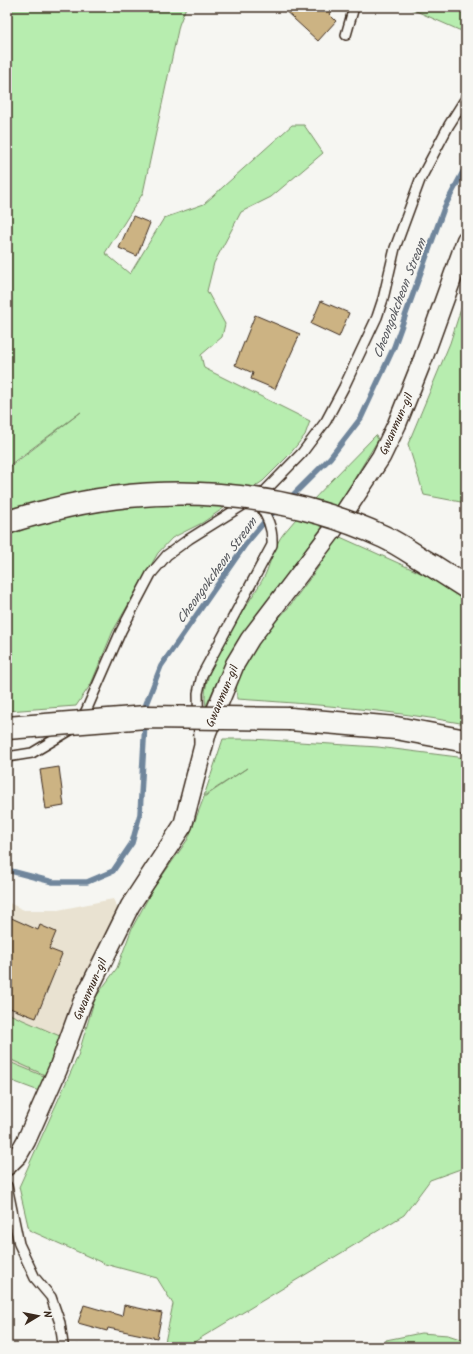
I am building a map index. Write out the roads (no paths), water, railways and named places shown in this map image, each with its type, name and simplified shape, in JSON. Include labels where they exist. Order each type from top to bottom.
[{"type":"highway","points":[[7,523],[86,501],[134,495],[197,495],[265,500],[323,514],[384,537],[466,587]]},
{"type":"highway","points":[[7,728],[146,717],[290,719],[396,728],[466,741]]},
{"type":"street","name":"Gwanmun-gil","points":[[7,1166],[18,1155],[29,1135],[58,1069],[82,1003],[126,913],[150,873],[183,825],[199,757],[207,732],[235,664],[250,639],[333,530],[381,457],[397,424],[424,359],[466,240]]},
{"type":"lane","points":[[346,35],[354,7]]},
{"type":"lane","points":[[7,757],[32,753],[74,728],[86,710],[121,631],[151,574],[167,555],[188,539],[256,497],[275,483],[319,431],[377,317],[396,248],[420,180],[449,125],[466,98]]},
{"type":"lane","points":[[199,757],[197,710],[198,693],[202,675],[272,545],[270,523],[256,497]]},
{"type":"lane","points":[[7,1186],[19,1244],[35,1278],[51,1297],[60,1323],[63,1344]]},
{"type":"waterway","name":"Cheongokcheon Stream","points":[[288,500],[330,458],[361,418],[394,347],[444,208],[466,166]]},
{"type":"waterway","name":"Cheongokcheon Stream","points":[[146,712],[146,704],[161,666],[245,545],[278,508]]},
{"type":"waterway","name":"Cheongokcheon Stream","points":[[7,870],[53,882],[87,882],[113,871],[132,843],[140,814],[145,722]]}]
